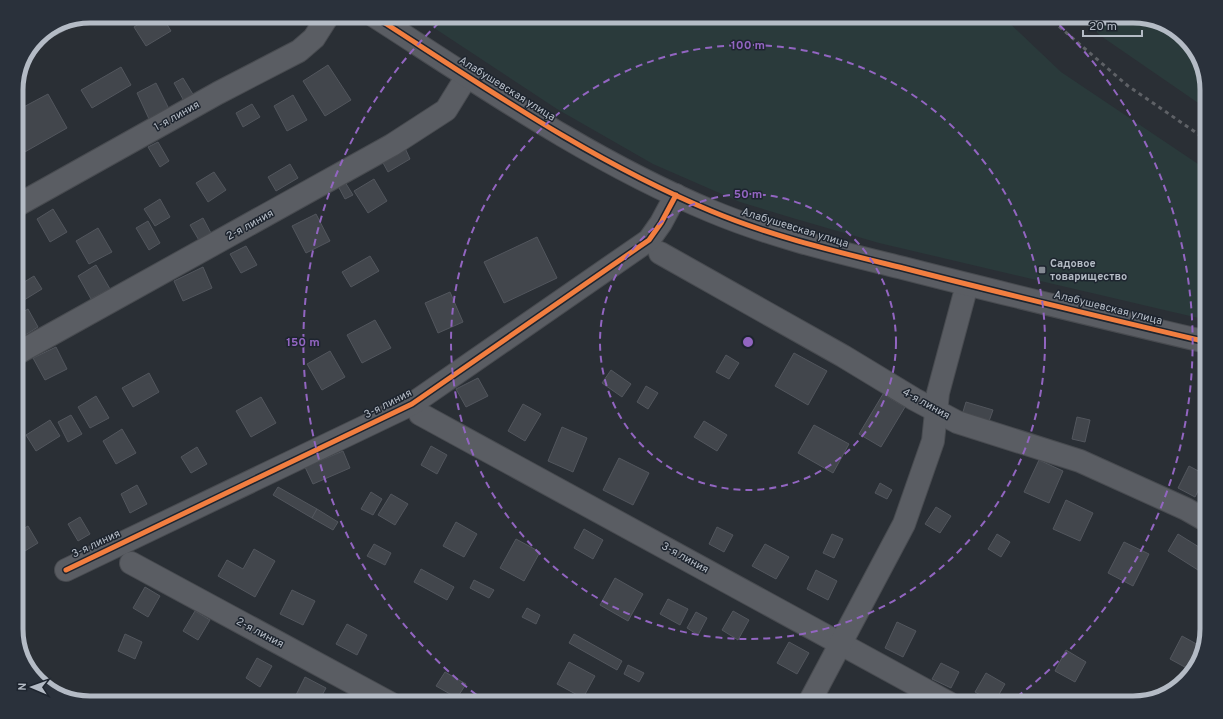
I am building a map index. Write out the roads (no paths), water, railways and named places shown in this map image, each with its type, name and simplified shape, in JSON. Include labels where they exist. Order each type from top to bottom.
[{"type":"street","name":"1-я линия","points":[[23,202],[218,93],[299,51],[314,38],[324,23]]},
{"type":"street","name":"Алабушевская улица","points":[[385,23],[578,145],[644,180],[710,211],[751,227],[818,247],[967,285],[1200,340]]},
{"type":"street","name":"2-я линия","points":[[23,350],[392,145],[446,110],[467,76]]},
{"type":"street","name":"3-я линия","points":[[66,570],[412,404],[649,240],[661,223],[676,195]]},
{"type":"street","name":"4-я линия","points":[[660,253],[843,356],[914,399],[957,422],[1080,461],[1186,509],[1200,518]]},
{"type":"street","points":[[813,696],[904,524],[932,441],[938,393],[967,285]]},
{"type":"street","name":"3-я линия","points":[[420,414],[936,696]]},
{"type":"street","name":"2-я линия","points":[[131,563],[377,696]]},
{"type":"railway","points":[[1055,23],[1128,86],[1200,135]]},
{"type":"place","name":"Садовое товарищество","points":[[1042,270]]}]
